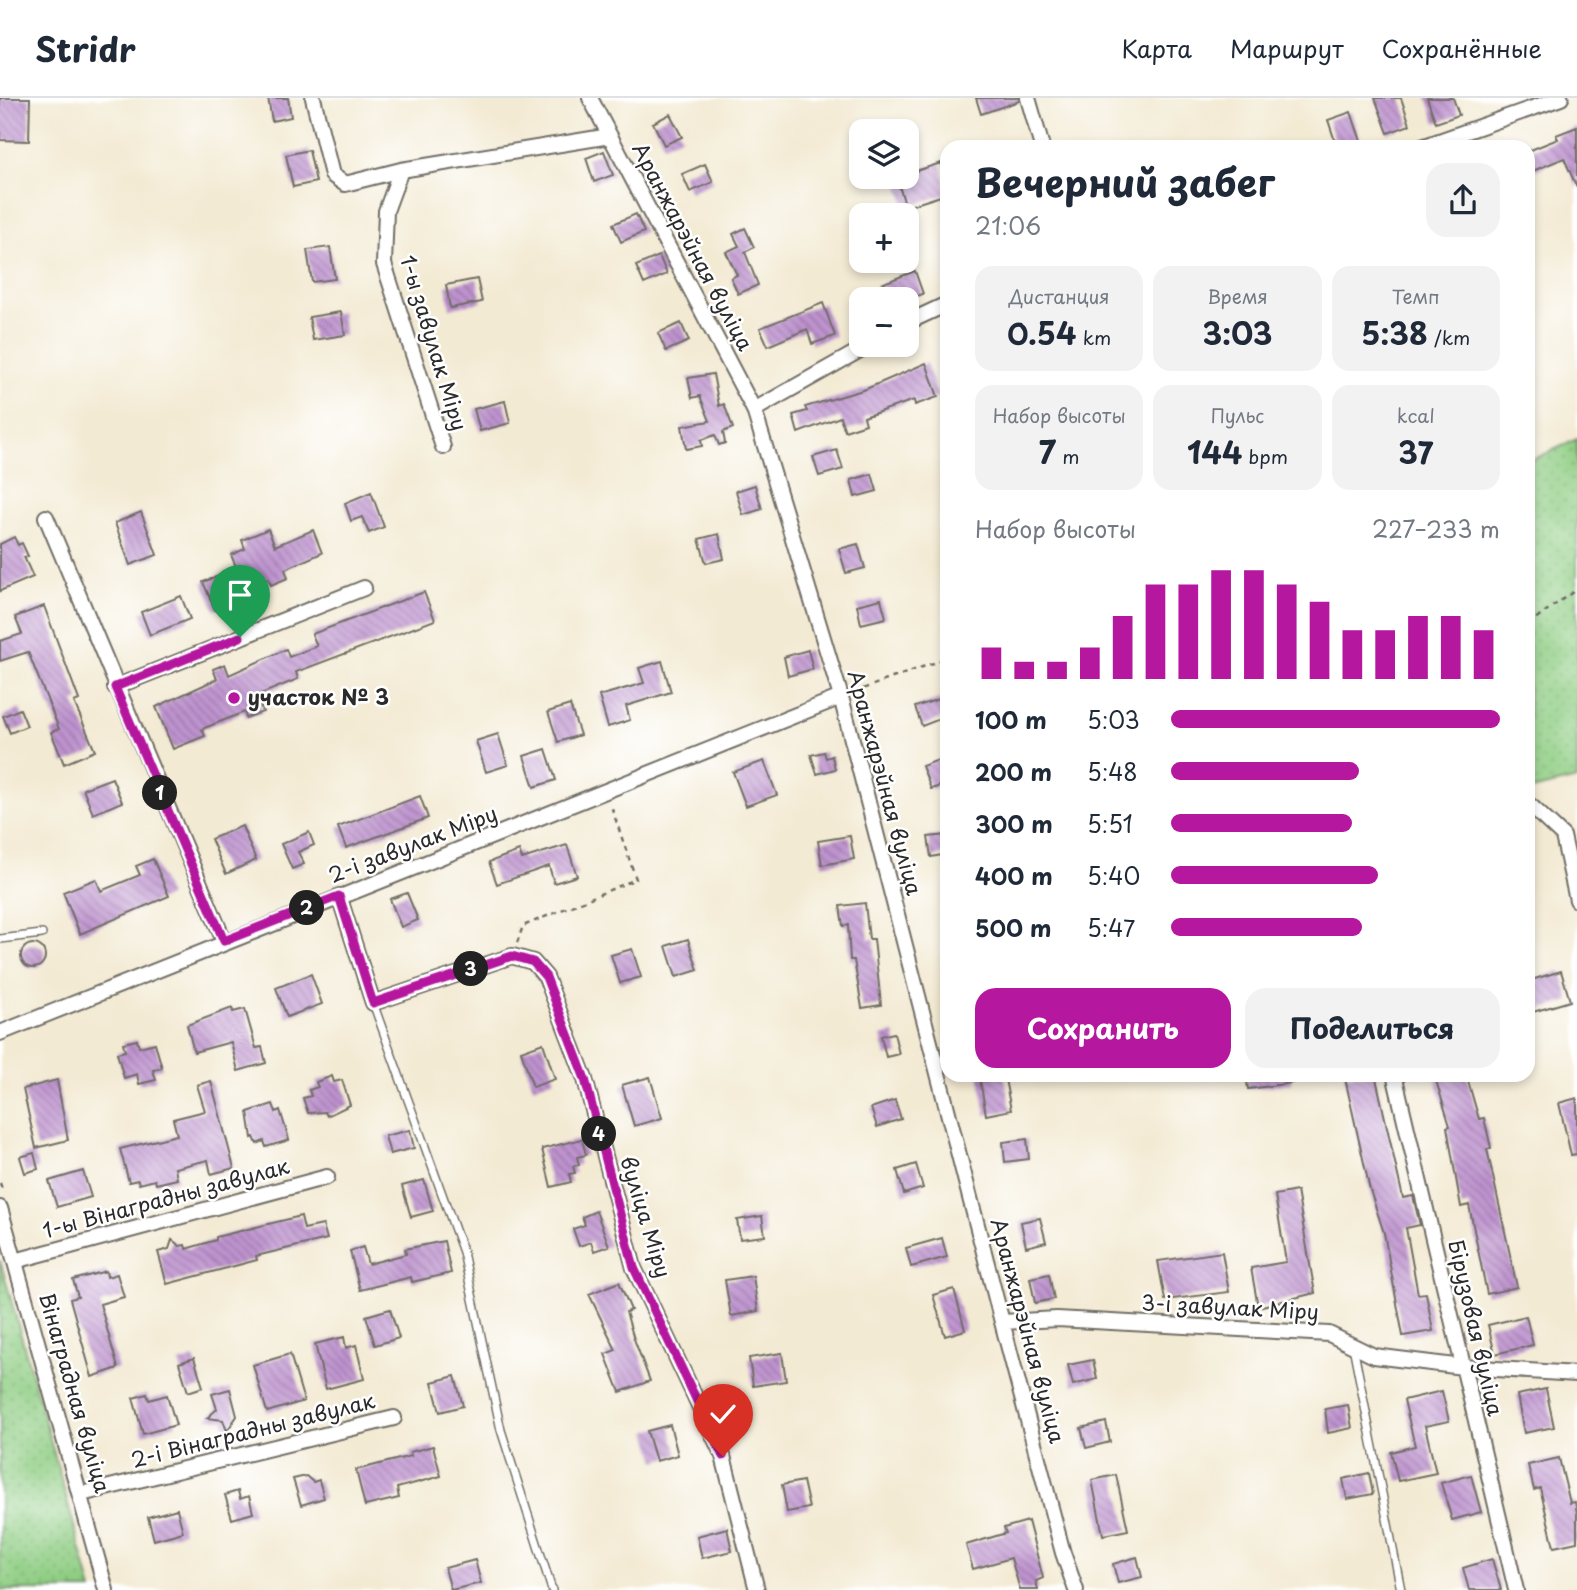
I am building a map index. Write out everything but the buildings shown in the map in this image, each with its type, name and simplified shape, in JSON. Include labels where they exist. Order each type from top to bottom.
[{"type":"street","points":[[313,98],[332,175],[345,184],[401,170],[610,136]]},
{"type":"street","name":"Аранжарэйная вуліца","points":[[590,98],[754,410],[841,697],[940,1081]]},
{"type":"street","points":[[1028,98],[1040,140]]},
{"type":"street","points":[[1442,140],[1561,98]]},
{"type":"street","name":"1-ы завулак Міру","points":[[401,170],[386,211],[384,264],[443,447]]},
{"type":"street","points":[[919,317],[940,307]]},
{"type":"street","points":[[754,410],[849,356]]},
{"type":"street","points":[[46,517],[115,687],[224,941]]},
{"type":"street","points":[[115,687],[364,588]]},
{"type":"street","name":"2-і завулак Міру","points":[[0,1033],[224,941],[607,792],[841,697]]},
{"type":"street","points":[[1535,810],[1563,836],[1577,900]]},
{"type":"street","points":[[339,896],[373,1003],[512,956]]},
{"type":"street","name":"вуліца Міру","points":[[512,956],[533,962],[546,977],[585,1079],[634,1268],[723,1456],[757,1590]]},
{"type":"street","name":"Аранжарэйная вуліца","points":[[940,1082],[1063,1553],[1076,1590]]},
{"type":"street","name":"Бірузовая вуліца","points":[[1397,1082],[1516,1590]]},
{"type":"street","name":"1-ы Вінаградны завулак","points":[[15,1261],[327,1177]]},
{"type":"street","name":"Вінаградная вуліца","points":[[0,1208],[106,1590]]},
{"type":"street","name":"3-і завулак Міру","points":[[1002,1322],[1057,1319],[1329,1334],[1374,1356],[1463,1367],[1577,1374]]},
{"type":"street","name":"2-і Вінаградны завулак","points":[[81,1494],[394,1418]]},
{"type":"lane","points":[[0,939],[42,934]]},
{"type":"lane","points":[[373,1003],[463,1252],[500,1430],[552,1590]]},
{"type":"lane","points":[[1353,1346],[1401,1590]]},
{"type":"path","points":[[1535,619],[1577,589]]},
{"type":"path","points":[[841,697],[940,661]]},
{"type":"path","points":[[512,956],[523,926],[636,879],[607,792]]},
{"type":"green space","points":[[1577,439],[1577,779],[1535,789],[1535,459]]},
{"type":"green space","points":[[0,1260],[92,1590],[0,1590]]},
{"type":"place","name":"участок № 3","points":[[234,698]]},
{"type":"route","points":[[240,637],[115,687],[224,941],[339,896],[373,1003],[512,956],[533,962],[546,977],[585,1079],[634,1268],[723,1456]]}]
